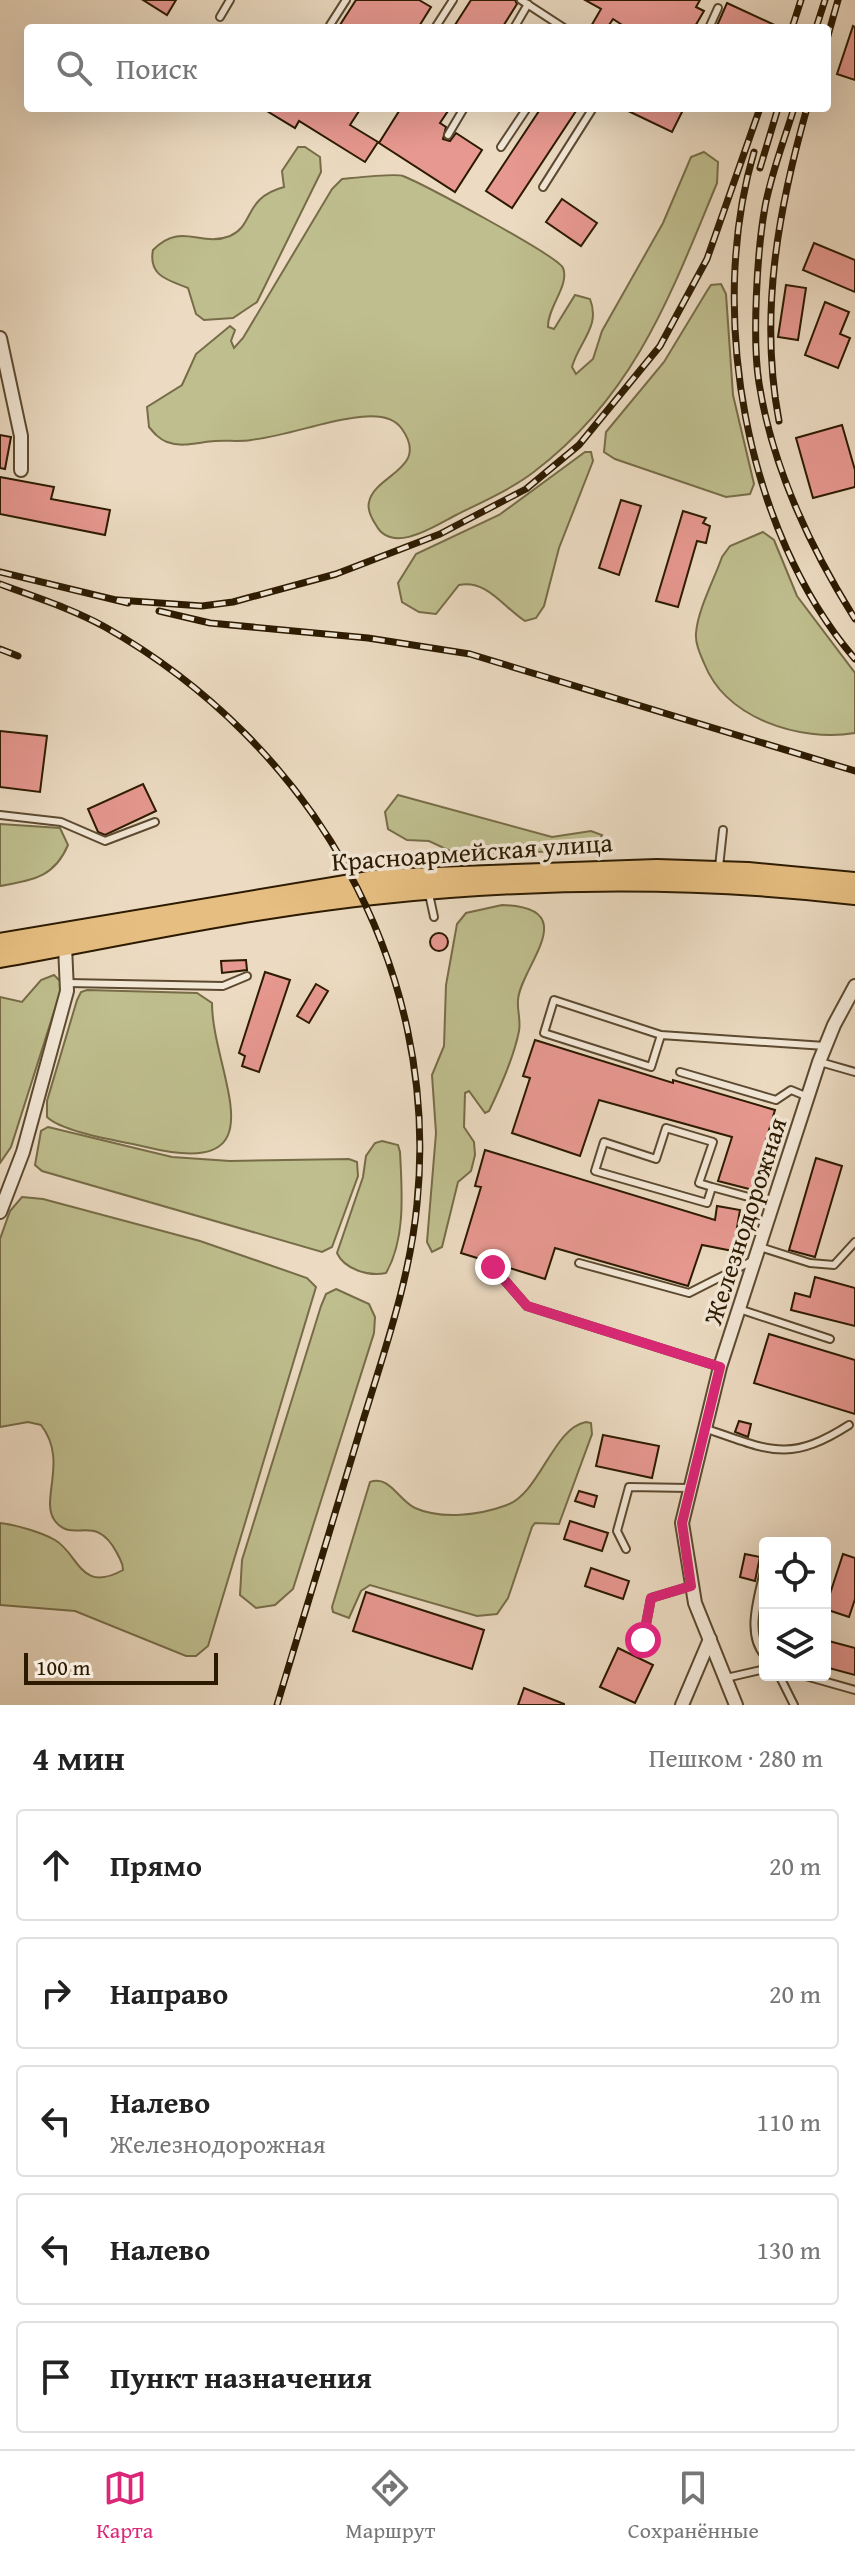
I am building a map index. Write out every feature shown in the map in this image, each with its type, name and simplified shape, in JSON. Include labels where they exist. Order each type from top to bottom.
[{"type":"main road","name":"Красноармейская улица","points":[[0,943],[365,880],[556,870],[719,871],[855,882]]},
{"type":"main road","name":"Красноармейская улица","points":[[0,958],[310,904],[429,890],[655,883],[756,885],[855,895]]},
{"type":"street","points":[[0,338],[21,436],[21,470]]},
{"type":"street","points":[[0,1212],[23,1152],[68,983],[65,946]]},
{"type":"street","name":"Железнодорожная","points":[[736,1705],[691,1586],[682,1523],[720,1367],[819,1062],[855,986]]},
{"type":"street","points":[[682,1705],[710,1639]]},
{"type":"lane","points":[[220,17],[230,0]]},
{"type":"lane","points":[[331,24],[346,0]]},
{"type":"lane","points":[[438,24],[453,0]]},
{"type":"lane","points":[[521,0],[558,24]]},
{"type":"lane","points":[[516,24],[528,4]]},
{"type":"lane","points":[[711,24],[718,8]]},
{"type":"lane","points":[[448,135],[462,112]]},
{"type":"lane","points":[[501,147],[524,112]]},
{"type":"lane","points":[[543,187],[590,112]]},
{"type":"lane","points":[[0,815],[61,822],[105,841],[155,822]]},
{"type":"lane","points":[[719,871],[723,830]]},
{"type":"lane","points":[[429,890],[434,917]]},
{"type":"lane","points":[[68,983],[223,986],[247,976]]},
{"type":"lane","points":[[661,1035],[651,1067],[544,1033],[554,1000],[661,1035],[825,1046]]},
{"type":"lane","points":[[819,1062],[855,1072]]},
{"type":"lane","points":[[680,1072],[776,1100],[791,1090],[808,1097]]},
{"type":"lane","points":[[712,1187],[707,1203],[595,1171],[604,1142],[656,1159],[666,1128],[713,1142],[699,1183],[774,1204]]},
{"type":"lane","points":[[579,1263],[689,1293],[758,1253],[834,1265],[855,1242]]},
{"type":"lane","points":[[493,1267],[527,1306],[720,1367]]},
{"type":"lane","points":[[739,1309],[830,1339]]},
{"type":"lane","points":[[704,1428],[750,1444],[795,1452],[819,1444],[849,1425]]},
{"type":"lane","points":[[626,1549],[617,1531],[629,1487],[689,1488]]},
{"type":"lane","points":[[643,1640],[651,1598],[691,1586]]},
{"type":"lane","points":[[759,1599],[754,1626],[759,1647]]},
{"type":"lane","points":[[726,1678],[759,1670]]},
{"type":"lane","points":[[782,1681],[794,1705]]},
{"type":"lane","points":[[823,1681],[855,1690]]},
{"type":"shaded area","points":[[298,147],[305,147],[320,157],[321,172],[257,302],[233,318],[204,320],[196,314],[188,288],[161,276],[157,271],[152,259],[153,250],[173,237],[219,239],[238,231],[255,204],[284,187],[282,171]]},
{"type":"shaded area","points":[[704,152],[718,162],[717,183],[666,303],[624,376],[599,410],[570,441],[535,471],[437,525],[414,535],[392,538],[383,534],[369,511],[373,492],[398,470],[410,453],[409,442],[402,429],[386,418],[359,417],[264,438],[185,445],[164,441],[149,427],[147,407],[182,385],[196,354],[230,326],[235,330],[231,341],[234,348],[243,338],[332,189],[342,179],[403,176],[489,220],[556,261],[563,268],[564,275],[548,327],[554,329],[575,295],[590,299],[593,309],[591,326],[572,367],[576,374],[593,359],[602,331],[663,223],[691,157]]},
{"type":"shaded area","points":[[721,284],[726,294],[733,395],[754,484],[750,494],[726,497],[615,459],[604,452],[606,432],[664,362],[711,285]]},
{"type":"shaded area","points":[[585,452],[591,452],[593,461],[559,548],[544,606],[536,618],[525,621],[487,590],[469,584],[459,585],[436,614],[419,612],[402,602],[398,583],[416,554],[499,515]]},
{"type":"shaded area","points":[[763,532],[774,540],[797,596],[855,673],[855,733],[811,734],[767,722],[729,699],[704,663],[696,641],[697,624],[722,557],[730,546]]},
{"type":"shaded area","points":[[398,795],[552,837],[591,831],[602,835],[599,842],[574,850],[461,856],[429,841],[407,840],[388,829],[385,812]]},
{"type":"shaded area","points":[[0,824],[60,828],[68,845],[56,864],[41,876],[0,886]]},
{"type":"shaded area","points":[[502,905],[527,908],[540,916],[544,927],[542,941],[521,987],[517,1041],[489,1111],[485,1113],[469,1091],[465,1093],[464,1127],[474,1142],[475,1155],[471,1171],[458,1182],[442,1247],[432,1252],[427,1242],[436,1133],[432,1075],[444,1046],[446,985],[457,924],[466,913]]},
{"type":"shaded area","points":[[54,975],[61,982],[60,993],[11,1147],[0,1163],[0,997],[22,1002],[41,980]]},
{"type":"shaded area","points":[[81,992],[197,993],[212,1003],[231,1114],[228,1135],[215,1149],[189,1153],[146,1147],[79,1132],[47,1117],[47,1101],[77,1000]]},
{"type":"shaded area","points":[[48,1127],[172,1157],[230,1161],[349,1159],[357,1162],[358,1176],[332,1247],[322,1252],[42,1171],[35,1165],[41,1131]]},
{"type":"shaded area","points":[[382,1141],[398,1145],[400,1152],[400,1230],[386,1273],[372,1274],[351,1267],[337,1253],[363,1177],[366,1156],[375,1143]]},
{"type":"shaded area","points":[[22,1197],[43,1199],[200,1241],[307,1278],[316,1287],[208,1646],[196,1656],[186,1656],[75,1611],[0,1605],[0,1523],[28,1529],[55,1540],[89,1575],[109,1576],[123,1570],[117,1553],[101,1534],[62,1528],[55,1521],[50,1502],[53,1452],[41,1425],[28,1422],[0,1427],[0,1239],[10,1211]]},
{"type":"shaded area","points":[[336,1289],[369,1304],[375,1317],[374,1333],[293,1589],[275,1605],[256,1608],[240,1595],[242,1560],[321,1306],[326,1294]]},
{"type":"shaded area","points":[[586,1422],[591,1423],[592,1434],[559,1524],[535,1523],[532,1527],[508,1598],[497,1614],[477,1616],[370,1585],[361,1591],[349,1618],[333,1612],[370,1482],[383,1482],[415,1508],[437,1514],[473,1514],[507,1505],[529,1488],[564,1436]]},
{"type":"building","points":[[143,0],[176,0],[167,15]]},
{"type":"building","points":[[356,0],[419,0],[431,7],[420,24],[341,24]]},
{"type":"building","points":[[471,0],[515,0],[517,4],[504,24],[456,24]]},
{"type":"building","points":[[585,0],[700,0],[696,7],[704,11],[696,24],[621,24],[613,19],[610,24],[592,24],[601,9]]},
{"type":"building","points":[[727,3],[772,24],[718,24]]},
{"type":"building","points":[[855,27],[855,80],[837,74]]},
{"type":"building","points":[[269,112],[358,112],[350,125],[378,142],[365,162],[299,121],[295,128]]},
{"type":"building","points":[[398,112],[447,112],[440,123],[446,127],[443,139],[450,141],[456,133],[482,150],[455,192],[379,143]]},
{"type":"building","points":[[538,112],[575,112],[512,208],[486,191]]},
{"type":"building","points":[[630,112],[682,112],[672,132]]},
{"type":"building","points":[[562,199],[597,223],[581,246],[546,222]]},
{"type":"building","points":[[814,243],[855,260],[855,292],[803,270]]},
{"type":"building","points":[[786,285],[806,288],[798,340],[778,337]]},
{"type":"building","points":[[825,302],[849,312],[840,334],[850,338],[838,368],[805,355]]},
{"type":"building","points":[[842,425],[855,470],[855,487],[813,498],[796,438]]},
{"type":"building","points":[[0,435],[11,437],[5,469],[0,468]]},
{"type":"building","points":[[0,477],[54,487],[51,499],[110,510],[105,535],[0,514]]},
{"type":"building","points":[[621,500],[641,506],[619,575],[599,568]]},
{"type":"building","points":[[683,511],[706,518],[703,523],[710,526],[706,543],[697,541],[678,607],[656,601]]},
{"type":"building","points":[[0,731],[47,736],[40,792],[0,787]]},
{"type":"building","points":[[143,784],[156,811],[105,835],[98,832],[88,809]]},
{"type":"building","points":[[439,933],[448,942],[439,951],[430,942]]},
{"type":"building","points":[[246,960],[247,970],[222,973],[221,961]]},
{"type":"building","points":[[265,972],[290,980],[259,1072],[242,1066],[245,1056],[239,1053]]},
{"type":"building","points":[[316,984],[328,991],[309,1023],[297,1016]]},
{"type":"building","points":[[535,1040],[673,1083],[673,1080],[775,1110],[764,1147],[769,1149],[757,1191],[718,1181],[732,1137],[599,1100],[580,1156],[512,1133],[530,1078],[523,1076]]},
{"type":"building","points":[[485,1150],[715,1220],[717,1206],[740,1210],[733,1251],[702,1245],[688,1286],[555,1248],[545,1279],[461,1253],[481,1187],[475,1186]]},
{"type":"building","points":[[816,1158],[842,1166],[815,1257],[789,1250]]},
{"type":"building","points":[[815,1277],[855,1288],[855,1326],[791,1310],[795,1293],[810,1297]]},
{"type":"building","points":[[769,1334],[855,1360],[855,1414],[754,1383]]},
{"type":"building","points":[[739,1421],[751,1424],[748,1437],[735,1432]]},
{"type":"building","points":[[603,1435],[659,1446],[652,1478],[596,1466]]},
{"type":"building","points":[[579,1491],[597,1496],[594,1507],[575,1501]]},
{"type":"building","points":[[570,1521],[608,1533],[602,1551],[564,1539]]},
{"type":"building","points":[[745,1554],[759,1557],[755,1581],[740,1577]]},
{"type":"building","points":[[843,1554],[855,1558],[855,1599],[849,1617],[831,1611],[831,1591]]},
{"type":"building","points":[[591,1568],[629,1581],[623,1599],[585,1586]]},
{"type":"building","points":[[366,1592],[484,1630],[472,1669],[353,1631]]},
{"type":"building","points":[[831,1642],[855,1648],[855,1675],[831,1669]]},
{"type":"building","points":[[618,1648],[653,1665],[635,1703],[600,1687]]},
{"type":"building","points":[[524,1688],[564,1704],[564,1705],[518,1705]]},
{"type":"railway","points":[[793,24],[801,0]]},
{"type":"railway","points":[[817,24],[825,0]]},
{"type":"railway","points":[[831,25],[838,0]]},
{"type":"railway","points":[[118,600],[202,606],[233,602],[336,574],[440,534],[526,489],[579,445],[660,346],[707,259],[759,112]]},
{"type":"railway","points":[[760,168],[777,112]]},
{"type":"railway","points":[[793,112],[771,182],[762,225],[756,320],[759,383],[773,445],[795,506],[823,564],[855,619]]},
{"type":"railway","points":[[779,421],[773,381],[771,302],[780,224],[806,112]]},
{"type":"railway","points":[[754,152],[740,214],[734,280],[736,349],[746,417],[762,484],[786,548],[817,607],[855,659]]},
{"type":"railway","points":[[0,572],[128,603]]},
{"type":"railway","points":[[0,584],[105,627],[179,675],[244,732],[301,798],[347,869],[383,947],[407,1029],[419,1115],[417,1204],[409,1260],[387,1343],[277,1705]]},
{"type":"railway","points":[[159,611],[210,623],[368,638],[470,654],[855,771]]},
{"type":"railway","points":[[0,649],[18,656]]},
{"type":"route","points":[[493,1267],[527,1306],[720,1367],[682,1523],[691,1586],[651,1598],[643,1640]]}]
